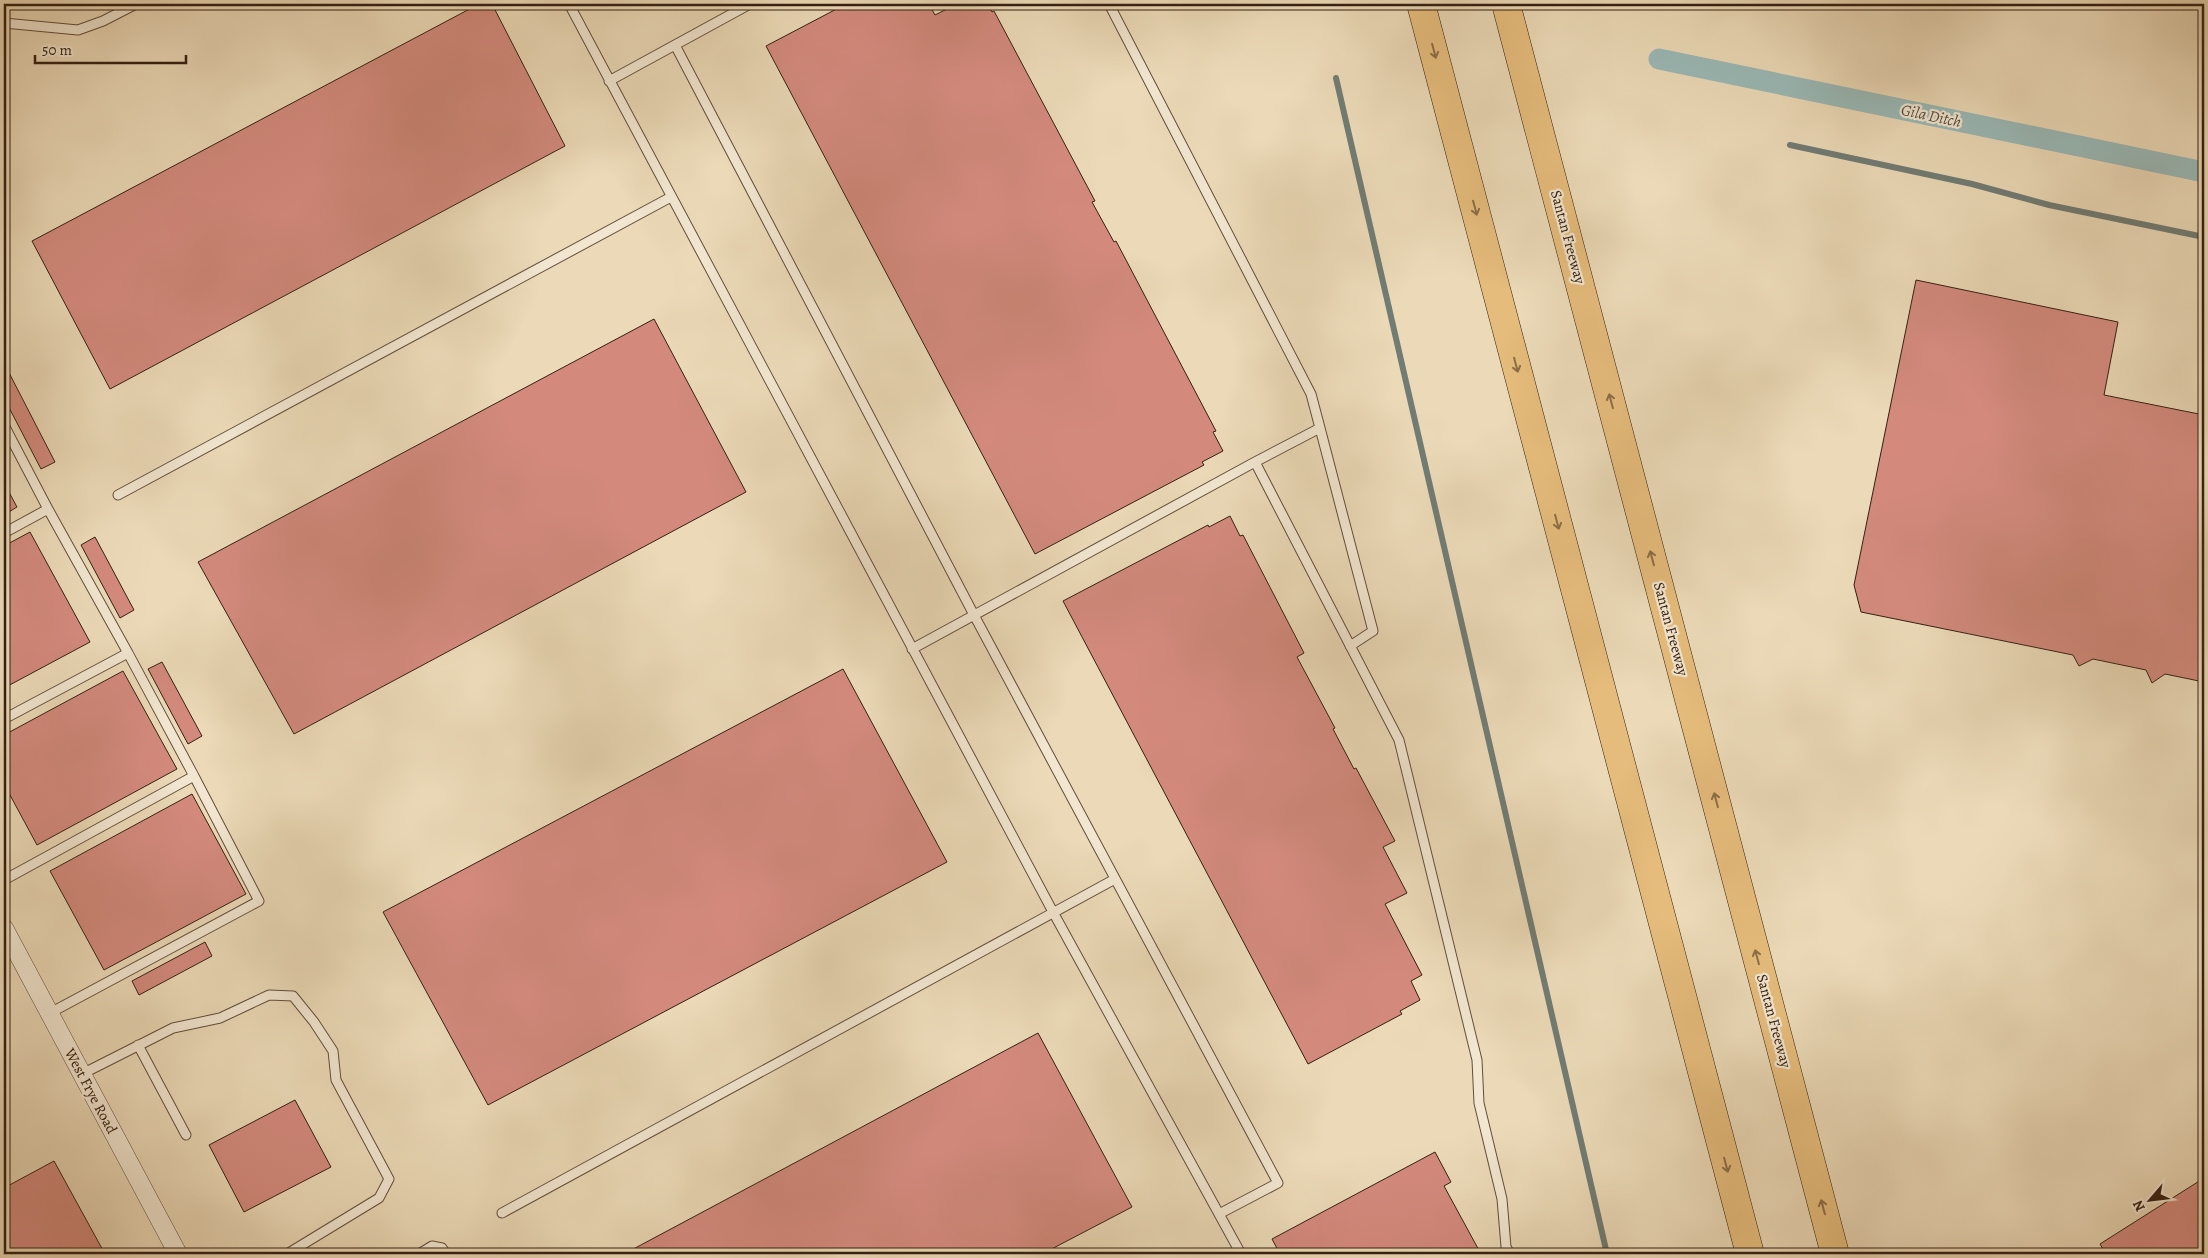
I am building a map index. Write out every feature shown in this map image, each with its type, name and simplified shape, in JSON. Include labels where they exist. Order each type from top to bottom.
[{"type":"highway","points":[[1421,4],[1750,1254]]},
{"type":"highway","name":"Santan Freeway","points":[[1506,4],[1835,1254]]},
{"type":"street","name":"West Frye Road","points":[[5,935],[50,1013],[178,1254]]},
{"type":"lane","points":[[4,23],[78,30],[103,21],[136,4]]},
{"type":"lane","points":[[569,4],[1053,912],[1242,1254]]},
{"type":"lane","points":[[609,81],[750,4]]},
{"type":"lane","points":[[1109,4],[1312,394],[1373,631],[1350,646]]},
{"type":"lane","points":[[675,45],[974,614],[1278,1183],[1219,1214]]},
{"type":"lane","points":[[118,495],[671,197]]},
{"type":"lane","points":[[4,426],[128,653],[259,901],[50,1013]]},
{"type":"lane","points":[[912,648],[1320,428]]},
{"type":"lane","points":[[1255,462],[1399,740],[1478,1060],[1479,1103],[1502,1199],[1506,1247],[1510,1254]]},
{"type":"lane","points":[[4,533],[48,509]]},
{"type":"lane","points":[[4,719],[128,653]]},
{"type":"lane","points":[[4,880],[194,776]]},
{"type":"lane","points":[[502,1214],[1116,879]]},
{"type":"lane","points":[[82,1074],[172,1028],[220,1018],[269,994],[293,996],[314,1022],[332,1051],[336,1080],[389,1179],[379,1198],[287,1254]]},
{"type":"lane","points":[[138,1046],[186,1135]]},
{"type":"lane","points":[[419,1254],[432,1246],[442,1248],[446,1254]]},
{"type":"building","points":[[479,4],[492,4],[565,146],[110,389],[32,241]]},
{"type":"building","points":[[846,4],[929,4],[935,15],[957,4],[987,4],[992,12],[994,11],[1095,201],[1092,202],[1114,242],[1116,241],[1216,431],[1213,432],[1223,451],[1202,462],[1204,465],[1035,554],[766,46]]},
{"type":"building","points":[[1916,280],[2118,322],[2104,395],[2204,415],[2204,682],[2165,674],[2152,683],[2146,670],[2093,659],[2079,666],[2073,655],[1861,612],[1854,585]]},
{"type":"building","points":[[654,319],[746,492],[294,734],[198,562]]},
{"type":"building","points":[[4,363],[55,462],[41,469],[4,398]]},
{"type":"building","points":[[4,483],[17,507],[4,515]]},
{"type":"building","points":[[1230,516],[1240,536],[1243,535],[1304,653],[1297,657],[1335,728],[1333,729],[1395,841],[1383,847],[1407,893],[1385,904],[1422,975],[1411,981],[1420,1000],[1400,1011],[1402,1014],[1308,1064],[1063,601],[1208,525],[1209,527]]},
{"type":"building","points":[[30,532],[90,642],[4,688],[4,546]]},
{"type":"building","points":[[95,537],[134,610],[120,618],[81,545]]},
{"type":"building","points":[[162,662],[202,736],[188,744],[148,669]]},
{"type":"building","points":[[843,669],[947,862],[488,1105],[383,912]]},
{"type":"building","points":[[123,671],[177,769],[37,845],[4,784],[4,735]]},
{"type":"building","points":[[192,794],[246,894],[104,970],[50,871]]},
{"type":"building","points":[[205,942],[212,956],[139,995],[132,981]]},
{"type":"building","points":[[1038,1033],[1132,1207],[1042,1254],[624,1254]]},
{"type":"building","points":[[295,1100],[331,1167],[244,1212],[209,1145]]},
{"type":"building","points":[[1435,1152],[1451,1182],[1444,1186],[1481,1254],[1280,1254],[1272,1239]]},
{"type":"building","points":[[54,1161],[105,1254],[4,1254],[4,1188]]},
{"type":"building","points":[[2204,1178],[2204,1254],[2106,1254],[2100,1244]]},
{"type":"waterway","name":"Gila Ditch","points":[[1659,59],[2204,172]]},
{"type":"waterway","points":[[1336,78],[1607,1254]]},
{"type":"waterway","points":[[1790,145],[1972,184],[2049,205],[2204,237]]}]
